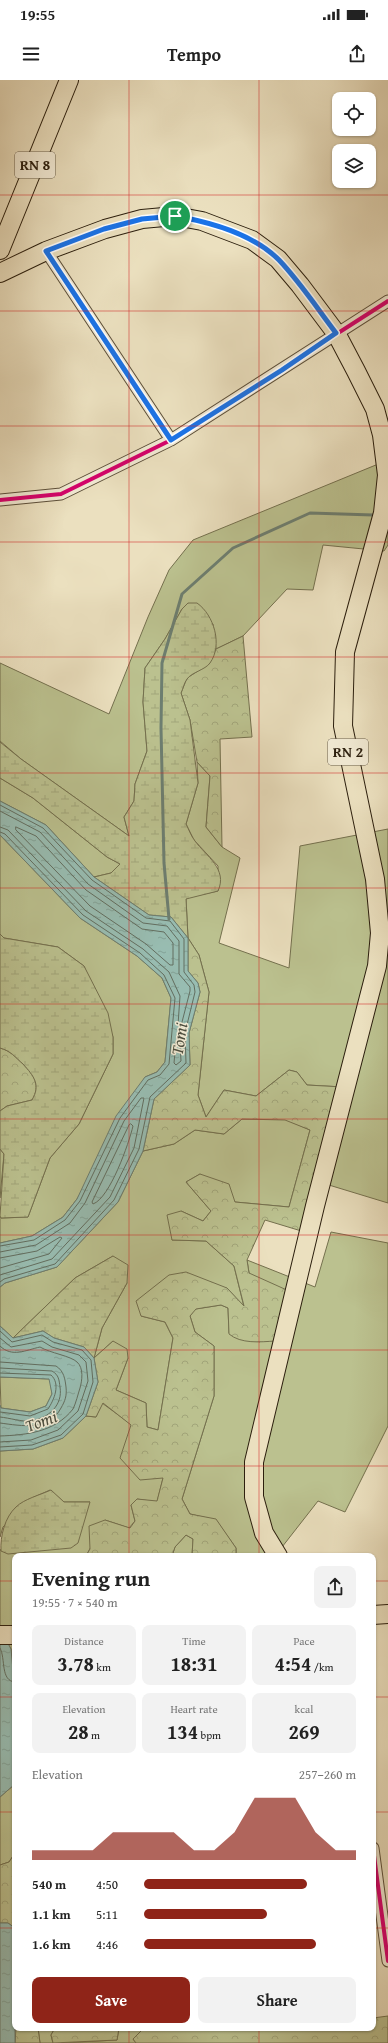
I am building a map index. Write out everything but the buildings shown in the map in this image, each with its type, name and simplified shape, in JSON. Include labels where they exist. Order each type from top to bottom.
[{"type":"main road","name":"RN 8","points":[[0,250],[69,80]]},
{"type":"main road","name":"RN 2","points":[[0,273],[46,251],[104,229],[142,219],[175,216],[202,221],[252,240],[278,259],[300,285],[336,333],[375,409],[385,435],[387,475],[384,507],[345,652],[343,726],[376,879],[384,934],[315,1206],[254,1462],[254,1497],[264,1533],[276,1553]]},
{"type":"main road","points":[[376,1615],[388,1614]]},
{"type":"main road","points":[[0,1636],[12,1635]]},
{"type":"street","points":[[46,251],[171,440]]},
{"type":"street","points":[[0,500],[61,494],[171,440],[388,301]]},
{"type":"street","points":[[376,1871],[388,1961]]},
{"type":"green space","points":[[388,460],[388,545],[384,551],[323,545],[313,590],[287,589],[243,636],[216,649],[213,624],[182,609],[165,639],[145,668],[143,702],[147,751],[135,784],[134,801],[124,817],[129,836],[21,759],[0,741],[0,663],[109,714],[148,617],[169,570],[193,540]]},
{"type":"green space","points":[[188,603],[197,603],[208,615],[215,631],[216,648],[210,663],[187,679],[181,693],[190,720],[198,783],[186,824],[191,835],[218,869],[220,883],[218,891],[186,899],[188,938],[171,917],[149,915],[94,877],[111,873],[120,864],[107,857],[33,798],[0,778],[0,742],[21,759],[129,836],[124,817],[134,801],[135,784],[147,751],[143,702],[145,668],[165,639],[182,609]]},
{"type":"green space","points":[[243,636],[252,737],[220,739],[222,847],[206,827],[210,776],[197,762],[190,720],[181,693],[187,678],[209,664],[216,649]]},
{"type":"green space","points":[[197,762],[210,776],[206,827],[222,847],[240,858],[219,943],[289,968],[300,846],[388,829],[388,1203],[319,1182],[343,1087],[307,1085],[297,1072],[289,1070],[256,1096],[224,1090],[206,1117],[198,1095],[209,992],[199,955],[188,938],[186,898],[218,891],[218,866],[194,840],[186,824],[198,783]]},
{"type":"green space","points":[[0,778],[33,798],[107,857],[120,864],[111,873],[94,877],[46,825],[0,801]]},
{"type":"green space","points":[[0,835],[80,918],[137,956],[162,978],[171,998],[165,1062],[157,1072],[145,1077],[77,1199],[63,1217],[32,1236],[0,1243],[0,1216],[1,1218],[28,1217],[50,1158],[79,1124],[113,1054],[113,1037],[84,966],[58,947],[4,938],[0,934]]},
{"type":"green space","points":[[0,934],[4,938],[58,947],[84,966],[108,1013],[113,1037],[113,1054],[79,1124],[50,1158],[28,1217],[1,1218],[0,1216],[4,1154],[0,1149],[0,1111],[7,1106],[32,1100],[35,1095],[36,1085],[33,1077],[23,1064],[10,1053],[0,1048]]},
{"type":"green space","points":[[188,938],[199,955],[209,992],[198,1095],[206,1117],[224,1090],[256,1096],[289,1070],[297,1072],[307,1085],[343,1087],[308,1233],[265,1220],[247,1260],[249,1273],[289,1291],[275,1341],[251,1342],[239,1339],[229,1334],[228,1308],[221,1305],[196,1309],[190,1316],[195,1332],[214,1346],[214,1396],[182,1499],[190,1514],[216,1519],[236,1548],[236,1553],[192,1553],[193,1539],[186,1535],[175,1547],[173,1553],[88,1553],[90,1549],[89,1526],[105,1520],[130,1528],[135,1521],[131,1505],[137,1499],[157,1501],[163,1478],[140,1480],[120,1458],[131,1425],[103,1403],[96,1417],[86,1416],[98,1382],[94,1358],[113,1341],[127,1349],[128,1358],[116,1390],[146,1403],[147,1427],[158,1430],[173,1338],[165,1322],[141,1316],[136,1301],[169,1275],[186,1272],[227,1288],[244,1306],[234,1266],[206,1241],[172,1240],[167,1215],[181,1211],[203,1221],[211,1211],[186,1182],[200,1174],[229,1184],[235,1202],[289,1207],[310,1130],[285,1120],[242,1119],[224,1134],[195,1130],[174,1144],[143,1151],[154,1099],[190,1065],[189,1033],[200,992],[198,983],[188,971]]},
{"type":"green space","points":[[0,1048],[10,1053],[23,1064],[35,1081],[36,1090],[32,1100],[7,1106],[0,1111]]},
{"type":"green space","points":[[242,1119],[285,1119],[310,1130],[289,1207],[235,1202],[200,1174],[186,1182],[211,1211],[203,1221],[181,1211],[172,1240],[206,1241],[234,1266],[244,1307],[227,1288],[141,1316],[165,1322],[173,1338],[158,1430],[147,1427],[146,1403],[116,1390],[128,1358],[113,1341],[94,1358],[102,1328],[127,1283],[113,1256],[75,1278],[13,1338],[0,1326],[0,1287],[5,1283],[57,1267],[118,1202],[143,1151],[174,1144],[195,1130],[224,1134]]},
{"type":"green space","points":[[0,1149],[4,1154],[0,1198]]},
{"type":"green space","points":[[331,1232],[388,1243],[388,1426],[345,1512],[318,1501],[277,1553],[236,1553],[236,1548],[216,1520],[190,1514],[182,1499],[214,1396],[214,1346],[195,1332],[190,1316],[195,1309],[221,1305],[228,1308],[229,1333],[260,1342],[247,1260],[315,1287]]},
{"type":"green space","points":[[113,1256],[128,1265],[127,1283],[102,1328],[94,1358],[84,1347],[54,1338],[43,1331],[13,1338],[75,1278]]},
{"type":"green space","points":[[0,1377],[50,1379],[52,1394],[46,1406],[30,1412],[1,1408]]},
{"type":"green space","points":[[102,1403],[132,1425],[163,1478],[157,1502],[137,1499],[131,1505],[135,1521],[129,1528],[105,1520],[88,1553],[12,1553],[12,1660],[11,1649],[0,1629],[0,1549],[1,1551],[90,1502],[64,1502],[50,1490],[32,1498],[3,1527],[0,1537],[0,1451],[33,1449],[63,1438],[86,1416],[96,1417]]},
{"type":"green space","points":[[51,1490],[64,1502],[90,1502],[78,1543],[71,1548],[8,1554],[1,1551],[1,1539],[6,1521],[12,1511],[19,1504],[32,1497]]},
{"type":"green space","points":[[186,1535],[193,1539],[192,1553],[173,1553],[175,1547]]},
{"type":"green space","points":[[12,1787],[12,1858],[9,1862],[0,1865],[0,1797]]},
{"type":"green space","points":[[12,1858],[12,1926],[8,1923],[0,1923],[0,1865],[9,1862]]},
{"type":"green space","points":[[388,2016],[388,2043],[136,2043],[133,2039],[141,2031],[376,2031],[376,2018]]},
{"type":"green space","points":[[16,2031],[38,2031],[40,2043],[15,2043]]},
{"type":"green space","points":[[38,2031],[53,2031],[51,2035],[53,2043],[40,2043]]},
{"type":"green space","points":[[53,2031],[118,2031],[117,2040],[53,2043],[51,2035]]},
{"type":"green space","points":[[118,2031],[141,2031],[133,2039],[136,2043],[61,2043],[117,2040]]},
{"type":"water","name":"Tomi","points":[[0,801],[46,825],[94,877],[149,915],[171,917],[188,938],[188,971],[198,983],[200,992],[189,1033],[190,1065],[154,1099],[143,1151],[118,1202],[57,1267],[5,1283],[0,1287],[0,1243],[32,1236],[63,1217],[77,1199],[116,1116],[145,1077],[157,1072],[165,1062],[171,998],[162,978],[137,956],[80,918],[0,835]]},
{"type":"water","name":"Tomi","points":[[0,1326],[13,1338],[43,1331],[54,1338],[84,1347],[94,1358],[98,1382],[86,1416],[63,1438],[33,1449],[0,1451],[0,1405],[1,1408],[30,1412],[46,1406],[52,1394],[49,1379],[0,1377]]},
{"type":"water","points":[[0,1629],[11,1649],[12,1660],[12,1787],[0,1797]]},
{"type":"water","points":[[0,1923],[8,1923],[12,1926],[12,2031],[15,2031],[15,2043],[0,2043]]},
{"type":"waterway","points":[[169,919],[164,863],[161,728],[162,663],[182,594],[233,548],[310,513],[373,515]]},
{"type":"cycle path","points":[[46,251],[171,440]]},
{"type":"cycle path","points":[[0,500],[61,494],[171,440],[388,301]]},
{"type":"cycle path","points":[[376,1871],[388,1961]]},
{"type":"route","points":[[175,216],[202,221],[252,240],[278,259],[300,285],[336,333],[282,370],[171,440],[46,251],[104,229],[142,219],[175,216]]}]
